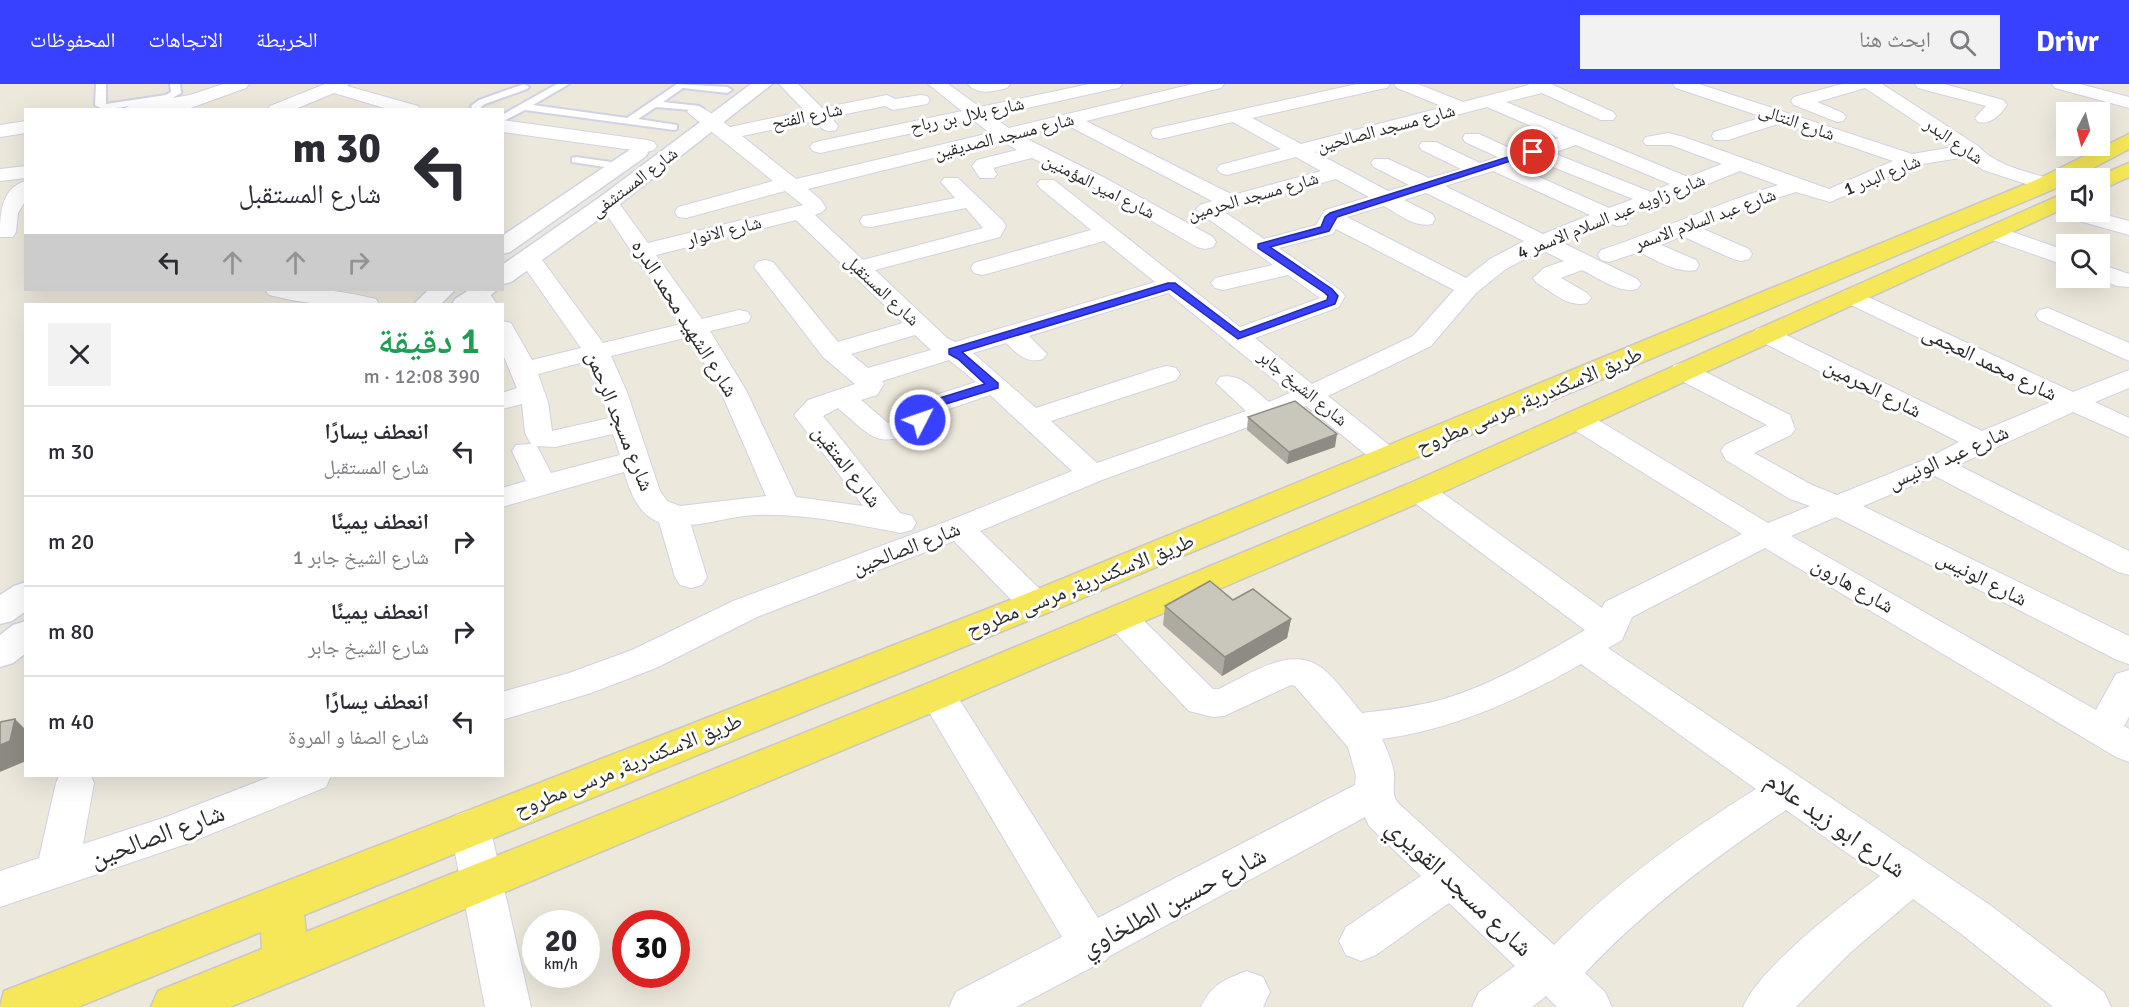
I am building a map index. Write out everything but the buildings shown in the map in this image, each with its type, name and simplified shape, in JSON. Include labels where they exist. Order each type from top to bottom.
[{"type":"main road","name":"طريق الاسكندرية, مرسى مطروح","points":[[2092,168],[2103,156],[2129,140]]},
{"type":"main road","points":[[2110,179],[2129,169]]},
{"type":"main road","name":"طريق الاسكندرية, مرسى مطروح","points":[[175,1007],[937,695],[1419,491],[2056,204]]},
{"type":"main road","name":"طريق الاسكندرية, مرسى مطروح","points":[[21,1007],[1035,604],[1389,459],[2056,204]]},
{"type":"main road","points":[[280,903],[287,962]]},
{"type":"street","points":[[171,108],[240,84]]},
{"type":"street","name":"شارع المستشفى","points":[[504,276],[608,202],[709,119],[764,84]]},
{"type":"street","points":[[788,84],[845,141]]},
{"type":"street","name":"شارع امير المؤمنين","points":[[937,84],[1007,136],[1034,152],[1098,183],[1205,242]]},
{"type":"street","points":[[977,84],[986,87],[1001,84]]},
{"type":"street","name":"شارع بلال بن رباح","points":[[820,147],[1113,84]]},
{"type":"street","points":[[1310,84],[1352,105]]},
{"type":"street","points":[[1160,133],[1381,84]]},
{"type":"street","points":[[1402,84],[1461,108]]},
{"type":"street","name":"شارع النتالى","points":[[1682,84],[1911,160]]},
{"type":"street","points":[[1724,97],[1738,84]]},
{"type":"street","points":[[1844,120],[1800,101],[1861,84]]},
{"type":"street","name":"شارع البدر","points":[[1870,84],[1971,150],[1980,160],[2056,199]]},
{"type":"street","points":[[1924,84],[1983,91],[1998,105],[1984,118]]},
{"type":"street","points":[[2061,84],[2129,103]]},
{"type":"street","points":[[281,108],[337,85],[406,108]]},
{"type":"street","name":"شارع مسجد الصديقين","points":[[686,212],[791,185],[1224,86]]},
{"type":"street","points":[[1540,86],[1607,116]]},
{"type":"street","name":"شارع مسجد الصالحين","points":[[1227,169],[1487,102],[1540,86]]},
{"type":"street","name":"شارع المستشفى","points":[[504,244],[674,127],[709,119],[726,90]]},
{"type":"street","points":[[2069,101],[2074,95],[2085,91]]},
{"type":"street","points":[[802,98],[826,94]]},
{"type":"street","points":[[1251,98],[1270,108]]},
{"type":"street","points":[[142,108],[194,99]]},
{"type":"street","name":"شارع الفتح","points":[[709,119],[816,114],[921,100]]},
{"type":"street","points":[[1487,102],[1686,184]]},
{"type":"street","points":[[1236,116],[1424,219]]},
{"type":"street","points":[[1373,116],[1394,126]]},
{"type":"street","points":[[1721,136],[1781,117]]},
{"type":"street","name":"شارع المستشفى","points":[[504,119],[647,146]]},
{"type":"street","points":[[709,119],[816,206],[804,212]]},
{"type":"street","points":[[1071,120],[1232,202]]},
{"type":"street","points":[[0,131],[24,127]]},
{"type":"street","points":[[1193,144],[1257,128]]},
{"type":"street","points":[[1277,139],[1308,131]]},
{"type":"street","points":[[1473,138],[1648,198],[1741,254]]},
{"type":"street","points":[[1262,246],[1325,229],[1330,217],[1576,139]]},
{"type":"street","name":"شارع عبد السلام الاسمر","points":[[1609,255],[1747,201],[1794,188],[1794,185],[1677,141],[1653,141]]},
{"type":"street","points":[[1429,146],[1545,188],[1607,215],[1688,265]]},
{"type":"street","name":"شارع البدر 1","points":[[1794,185],[1830,196],[1911,160],[1971,150]]},
{"type":"street","points":[[987,174],[982,166],[1034,152]]},
{"type":"street","points":[[1381,163],[1629,284]]},
{"type":"street","name":"شارع زاويه عبد السلام الاسمر 4","points":[[1311,394],[1422,341],[1468,288],[1498,264],[1540,241],[1740,164]]},
{"type":"street","points":[[699,188],[770,168]]},
{"type":"street","points":[[0,176],[24,172]]},
{"type":"street","name":"شارع مسجد الحرمين","points":[[1168,221],[1339,172]]},
{"type":"street","points":[[858,268],[992,232],[995,226],[951,182]]},
{"type":"street","name":"شارع الشيخ جابر","points":[[1098,183],[1054,189],[1389,459]]},
{"type":"street","points":[[1519,194],[1545,188]]},
{"type":"street","points":[[2,232],[9,206],[24,189]]},
{"type":"street","points":[[871,221],[970,201]]},
{"type":"street","name":"شارع الشهيد محمد الدره","points":[[608,202],[696,328],[734,392],[784,503]]},
{"type":"street","points":[[1207,209],[1333,296],[1331,302],[1238,336]]},
{"type":"street","name":"شارع الانوار","points":[[644,251],[804,212]]},
{"type":"street","name":"شارع المستقبل","points":[[804,212],[803,215],[938,343],[962,356],[1092,474]]},
{"type":"street","points":[[1330,217],[1468,288]]},
{"type":"street","name":"شارع البدر","points":[[2110,221],[2129,228]]},
{"type":"street","points":[[2,232],[24,223]]},
{"type":"street","points":[[527,230],[561,236]]},
{"type":"street","points":[[2,232],[24,241]]},
{"type":"street","points":[[982,268],[1107,232]]},
{"type":"street","points":[[1995,233],[2056,255]]},
{"type":"street","name":"شارع مسجد الرحمن","points":[[530,258],[596,352],[624,423],[638,476],[655,506],[662,512],[673,516]]},
{"type":"street","points":[[1579,298],[1545,278],[1552,273],[1583,262]]},
{"type":"street","points":[[765,267],[832,352],[864,378],[1171,285]]},
{"type":"street","points":[[1223,283],[1293,267]]},
{"type":"street","points":[[2110,275],[2125,281]]},
{"type":"street","points":[[283,291],[361,303]]},
{"type":"street","points":[[427,303],[442,291]]},
{"type":"street","points":[[1070,291],[1092,309]]},
{"type":"street","name":"شارع محمد العجمى","points":[[1851,296],[2129,429]]},
{"type":"street","points":[[2048,315],[2129,352]]},
{"type":"street","points":[[504,399],[526,382],[596,352],[739,317]]},
{"type":"street","points":[[2090,334],[2114,324]]},
{"type":"street","points":[[832,352],[920,326]]},
{"type":"street","points":[[504,332],[537,411],[539,436],[542,439],[555,440],[624,423]]},
{"type":"street","points":[[1010,333],[1035,354]]},
{"type":"street","name":"شارع الحرمين","points":[[1765,334],[1981,442]]},
{"type":"street","name":"شارع الونيس","points":[[1683,371],[1780,421],[1781,429],[1735,451],[1736,453],[1801,492],[1836,505],[2129,651]]},
{"type":"street","points":[[1030,419],[1167,374]]},
{"type":"street","name":"شارع المتقين","points":[[864,378],[871,387],[811,410],[808,415],[810,420],[890,521],[946,533],[1035,604]]},
{"type":"street","name":"شارع عبد الونيس","points":[[1595,639],[1617,610],[1766,535],[1936,465],[1981,442],[2074,404],[2129,378]]},
{"type":"street","points":[[1229,383],[1266,413]]},
{"type":"street","points":[[842,398],[882,432],[891,432],[920,420],[924,410],[932,405],[993,385]]},
{"type":"street","name":"شارع الصالحين","points":[[504,704],[578,684],[644,659],[745,609],[946,533],[1092,474],[1266,413],[1311,394]]},
{"type":"street","name":"شارع هارون","points":[[1578,420],[1766,535],[2116,739]]},
{"type":"street","points":[[526,451],[543,485]]},
{"type":"street","points":[[504,497],[634,460]]},
{"type":"street","points":[[1936,465],[2129,564]]},
{"type":"street","name":"شارع ابو زيد علام","points":[[1419,491],[1595,639],[1787,789],[1975,920],[2088,1007]]},
{"type":"street","points":[[691,577],[673,516],[755,504],[784,503],[890,521]]},
{"type":"street","points":[[0,612],[24,595]]},
{"type":"street","points":[[1120,617],[1202,701],[1213,704],[1224,702],[1287,672],[1296,672],[1311,679],[1363,739],[1371,757],[1375,776],[1373,794]]},
{"type":"street","points":[[0,654],[24,636]]},
{"type":"street","points":[[1354,728],[1405,722],[1452,710],[1500,691],[1595,639]]},
{"type":"street","points":[[2116,739],[2129,683]]},
{"type":"street","points":[[937,695],[1091,946]]},
{"type":"street","name":"شارع الصالحين","points":[[0,890],[175,831],[310,777]]},
{"type":"street","points":[[57,870],[75,783]]},
{"type":"street","points":[[1495,1007],[1550,972],[1670,869],[1728,826],[1787,789]]},
{"type":"street","name":"شارع حسين الطلخاوي","points":[[972,1007],[1091,946],[1373,794]]},
{"type":"street","name":"شارع مسجد القويري","points":[[1373,794],[1383,814],[1589,1007]]},
{"type":"street","points":[[470,827],[508,1007]]},
{"type":"street","points":[[1766,1007],[1798,971],[1854,920],[1911,876]]},
{"type":"street","points":[[1361,941],[1451,879]]},
{"type":"lane","points":[[113,84],[101,85],[100,106],[112,107],[169,97],[175,94],[176,87]]},
{"type":"lane","points":[[504,119],[564,84]]},
{"type":"lane","points":[[524,107],[552,110],[543,117],[619,128],[682,84],[726,90]]},
{"type":"lane","points":[[477,108],[476,106],[482,102],[521,86],[545,94]]},
{"type":"lane","points":[[671,92],[726,90]]},
{"type":"lane","points":[[653,104],[709,119]]},
{"type":"lane","points":[[631,121],[674,127]]},
{"type":"lane","points":[[576,160],[618,166]]},
{"type":"route","points":[[920,420],[921,413],[927,407],[993,385],[962,356],[953,352],[1171,285],[1238,336],[1331,302],[1333,296],[1328,291],[1262,246],[1325,229],[1328,220],[1333,215],[1533,152]]}]
